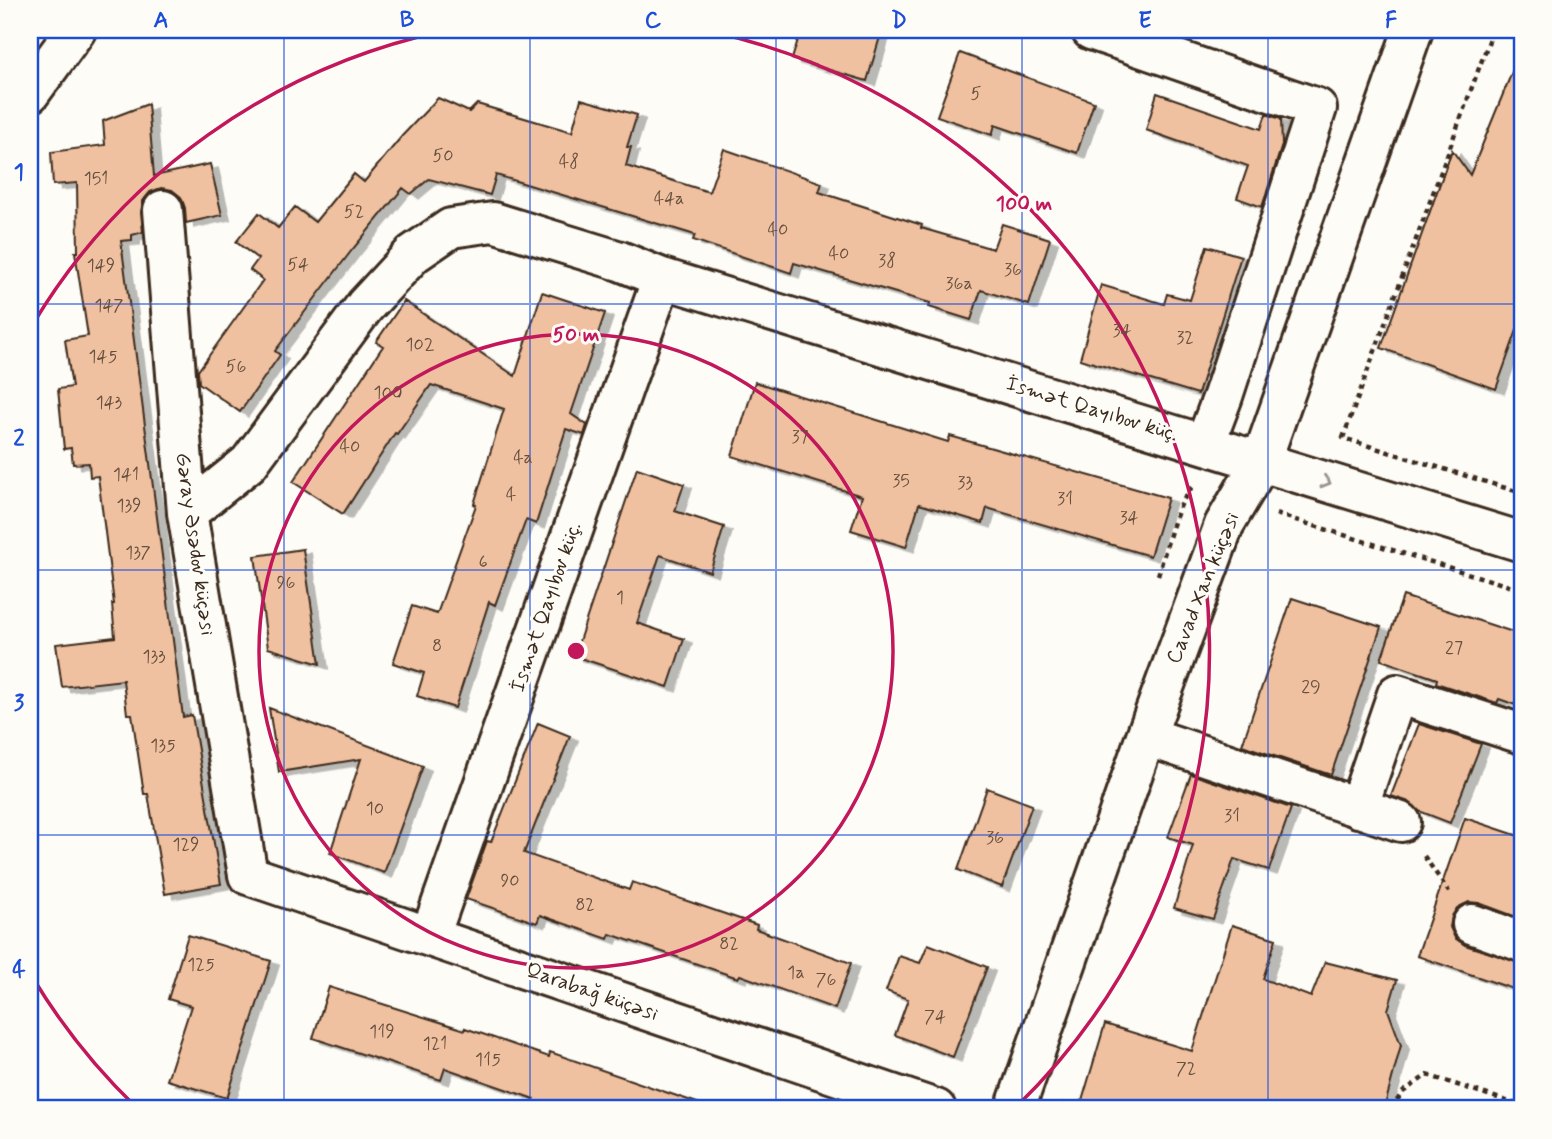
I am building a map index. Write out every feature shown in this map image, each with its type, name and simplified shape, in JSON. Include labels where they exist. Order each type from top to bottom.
[{"type":"street","points":[[30,93],[76,30]]},
{"type":"street","points":[[1091,30],[1317,108],[1223,396],[1205,443]]},
{"type":"street","name":"Cavad Xan küçəsi","points":[[1015,1109],[1146,736],[1224,525],[1261,462],[1413,30]]},
{"type":"street","name":"Gəray Əsədov küçəsi","points":[[163,210],[187,513],[248,875]]},
{"type":"street","name":"İsmət Qayıbov küç.","points":[[187,513],[249,463],[365,306],[413,254],[451,228],[493,222],[620,261],[662,278],[1522,542]]},
{"type":"street","name":"İsmət Qayıbov küç.","points":[[430,936],[662,278]]},
{"type":"street","points":[[1358,808],[1397,694],[1522,734]]},
{"type":"street","points":[[1146,736],[1401,822]]},
{"type":"street","name":"Qarabağ küçəsi","points":[[248,875],[936,1109]]},
{"type":"street","points":[[1472,924],[1522,942]]},
{"type":"path","points":[[1493,30],[1343,438],[1522,493]]},
{"type":"path","points":[[1401,822],[1472,924]]},
{"type":"path","points":[[1391,1109],[1403,1092],[1427,1075],[1522,1105]]},
{"type":"building","points":[[801,30],[882,30],[867,81],[792,59]]},
{"type":"building","points":[[1521,50],[1522,316],[1496,389],[1381,348],[1452,150],[1470,175]]},
{"type":"building","points":[[960,53],[1094,102],[1077,153],[995,125],[992,135],[937,116]]},
{"type":"building","points":[[1157,93],[1261,129],[1266,114],[1281,119],[1282,145],[1262,207],[1237,198],[1248,166],[1146,130]]},
{"type":"building","points":[[438,98],[469,112],[477,104],[572,132],[581,99],[637,115],[627,147],[631,147],[626,166],[709,192],[724,149],[822,183],[819,192],[922,225],[921,228],[993,249],[1002,224],[1050,239],[1029,305],[981,290],[971,320],[929,307],[930,303],[794,263],[791,273],[693,240],[695,235],[496,175],[490,195],[429,179],[411,194],[403,188],[352,250],[275,351],[280,355],[240,412],[199,383],[198,371],[263,280],[250,270],[258,259],[236,242],[259,213],[278,228],[295,207],[315,222],[354,174],[364,182]]},
{"type":"building","points":[[148,104],[154,176],[210,164],[222,215],[186,223],[181,197],[172,190],[161,188],[150,192],[143,201],[143,232],[132,235],[132,240],[121,241],[183,717],[192,715],[221,884],[165,894],[148,794],[144,794],[132,714],[127,714],[123,680],[62,687],[56,644],[115,637],[114,604],[98,476],[90,477],[89,463],[73,464],[71,448],[64,449],[58,389],[72,387],[65,340],[88,336],[75,252],[78,252],[77,183],[53,185],[51,152],[105,145],[103,121]]},
{"type":"building","points":[[1207,246],[1241,256],[1198,394],[1080,359],[1101,285],[1164,304],[1167,294],[1190,300]]},
{"type":"building","points":[[542,292],[605,313],[571,414],[587,425],[584,435],[566,429],[536,524],[526,520],[495,605],[489,602],[455,708],[417,696],[424,673],[393,663],[412,606],[437,614],[476,505],[474,504],[504,409],[431,385],[397,434],[395,433],[343,514],[293,482],[383,346],[376,342],[404,301],[515,376]]},
{"type":"building","points":[[755,382],[948,442],[950,436],[1168,498],[1150,556],[987,508],[983,523],[919,504],[906,547],[851,530],[862,496],[732,456]]},
{"type":"building","points":[[637,468],[684,484],[675,511],[724,527],[710,572],[660,555],[637,623],[684,639],[668,687],[574,656]]},
{"type":"building","points":[[303,549],[320,664],[268,648],[255,556]]},
{"type":"building","points":[[1403,596],[1522,635],[1522,707],[1499,699],[1497,703],[1436,683],[1437,679],[1381,660]]},
{"type":"building","points":[[1292,598],[1381,627],[1331,775],[1242,745]]},
{"type":"building","points":[[269,708],[423,766],[384,873],[330,853],[361,759],[279,772]]},
{"type":"building","points":[[538,723],[570,736],[524,853],[629,890],[632,882],[757,925],[756,929],[851,963],[835,1009],[740,975],[738,978],[610,934],[608,939],[540,915],[537,923],[466,899],[487,841],[491,842]]},
{"type":"building","points":[[1419,724],[1481,744],[1450,823],[1391,796]]},
{"type":"building","points":[[1191,774],[1291,808],[1269,870],[1234,859],[1213,919],[1174,908],[1193,845],[1168,837]]},
{"type":"building","points":[[987,788],[1032,805],[1002,887],[958,870]]},
{"type":"building","points":[[1465,818],[1522,837],[1522,919],[1479,903],[1469,902],[1457,908],[1450,927],[1455,938],[1465,945],[1522,963],[1522,992],[1417,956]]},
{"type":"building","points":[[1232,925],[1276,939],[1263,979],[1311,997],[1325,962],[1397,980],[1388,1010],[1401,1045],[1384,1109],[1109,1109],[1082,1101],[1105,1024],[1192,1051]]},
{"type":"building","points":[[188,935],[271,961],[227,1098],[167,1080],[191,1006],[168,999]]},
{"type":"building","points":[[928,944],[987,967],[953,1057],[895,1035],[908,999],[886,991],[899,956],[920,963]]},
{"type":"building","points":[[329,987],[465,1028],[549,1057],[550,1052],[700,1104],[699,1109],[531,1109],[534,1099],[445,1068],[441,1080],[313,1038]]}]
